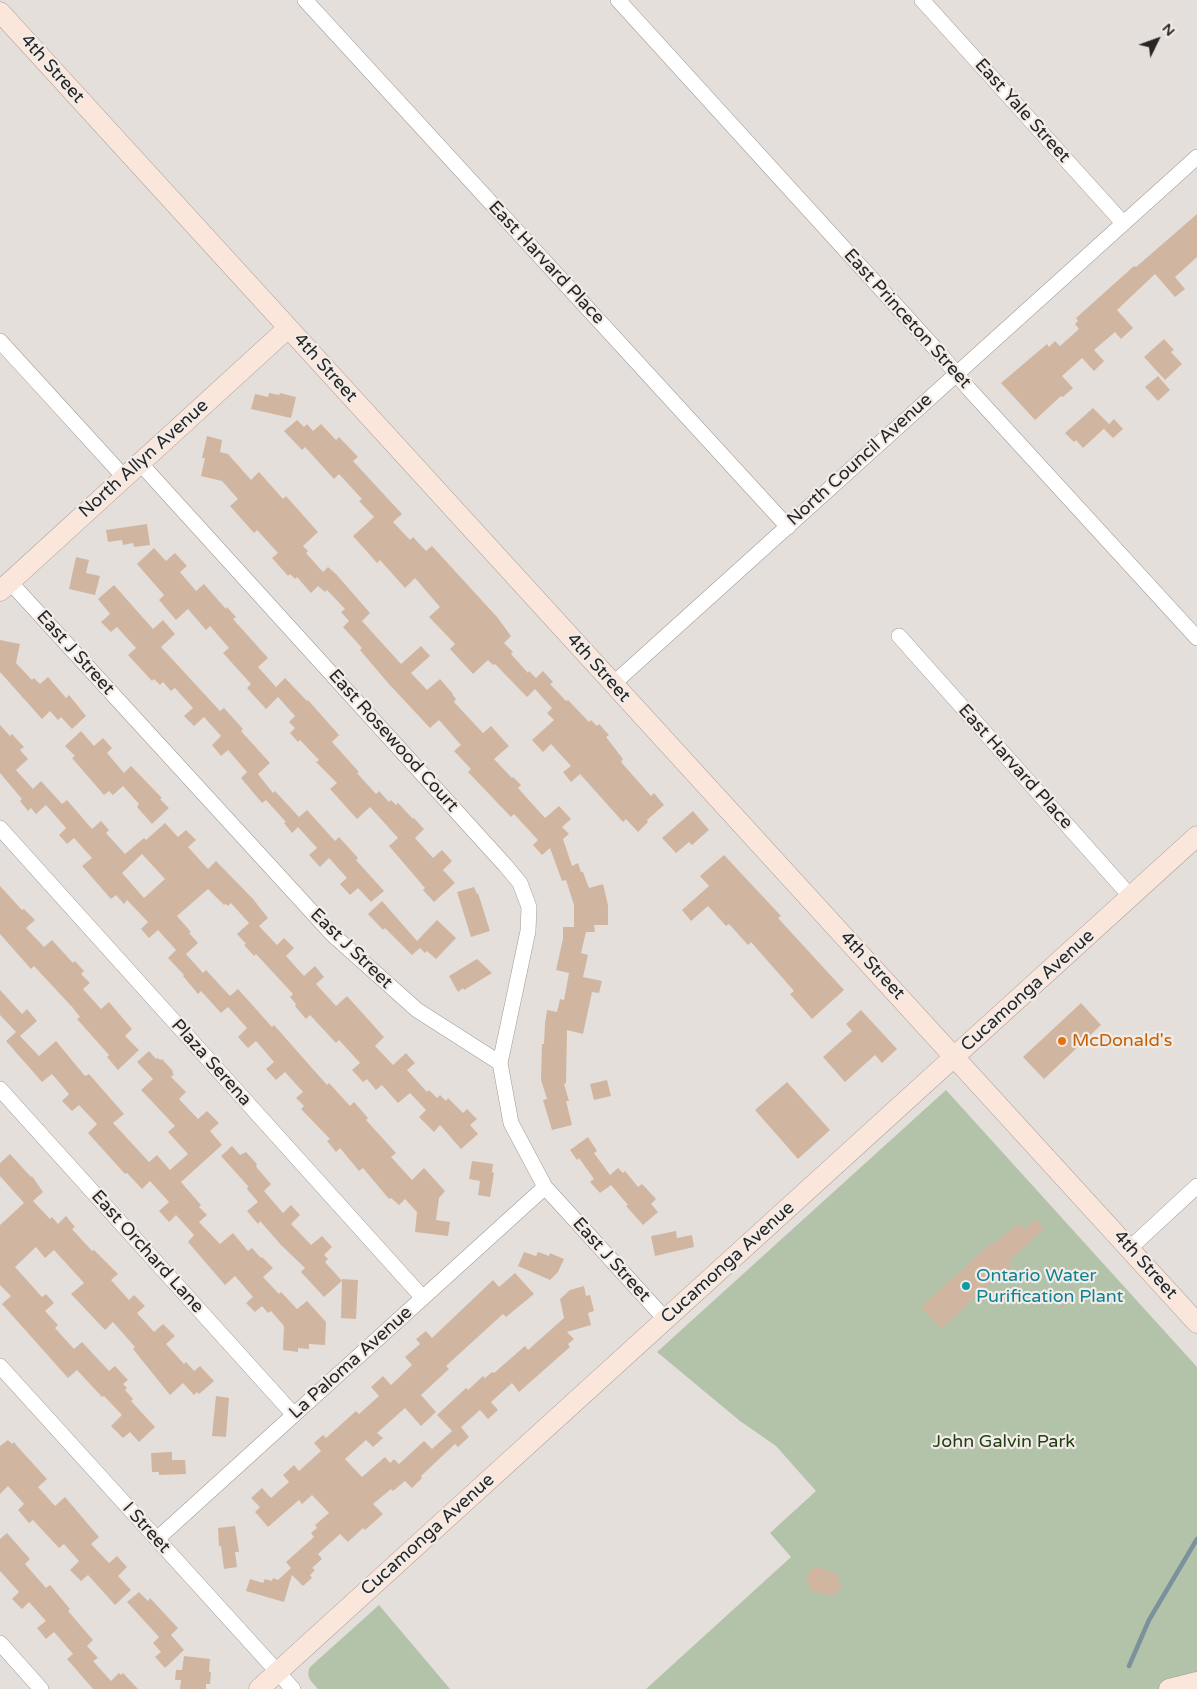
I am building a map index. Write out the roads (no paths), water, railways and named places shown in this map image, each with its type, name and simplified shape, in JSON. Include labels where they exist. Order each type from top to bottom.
[{"type":"main road","name":"4th Street","points":[[0,12],[1197,1323]]},
{"type":"main road","name":"North Allyn Avenue","points":[[5,586],[288,328]]},
{"type":"main road","name":"Cucamonga Avenue","points":[[259,1689],[1197,836]]},
{"type":"main road","points":[[1169,1689],[1197,1682]]},
{"type":"street","name":"East Harvard Place","points":[[305,0],[788,527]]},
{"type":"street","name":"East Princeton Street","points":[[618,0],[1197,638]]},
{"type":"street","name":"East Yale Street","points":[[922,0],[1123,223]]},
{"type":"street","name":"North Council Avenue","points":[[613,684],[1197,157]]},
{"type":"street","points":[[0,341],[124,477]]},
{"type":"street","name":"East Rosewood Court","points":[[140,463],[505,865],[520,884],[529,907],[528,932],[500,1063]]},
{"type":"street","name":"East J Street","points":[[5,586],[333,935],[417,1010],[500,1063],[512,1123],[544,1186],[666,1320]]},
{"type":"street","name":"East Harvard Place","points":[[899,636],[1132,897]]},
{"type":"street","name":"Plaza Serena","points":[[0,828],[423,1298]]},
{"type":"street","name":"East Orchard Lane","points":[[0,1089],[294,1415]]},
{"type":"street","name":"La Paloma Avenue","points":[[157,1539],[544,1186]]},
{"type":"street","points":[[1130,1248],[1197,1186]]},
{"type":"street","name":"I Street","points":[[0,1366],[293,1689]]},
{"type":"street","points":[[2,1650],[41,1689]]},
{"type":"waterway","points":[[1129,1666],[1149,1620],[1197,1539]]},
{"type":"place","name":"McDonald's","points":[[1062,1041]]},
{"type":"place","name":"Ontario Water Purification Plant","points":[[966,1286]]},
{"type":"park label","name":"John Galvin Park","points":[[1004,1442]]}]
